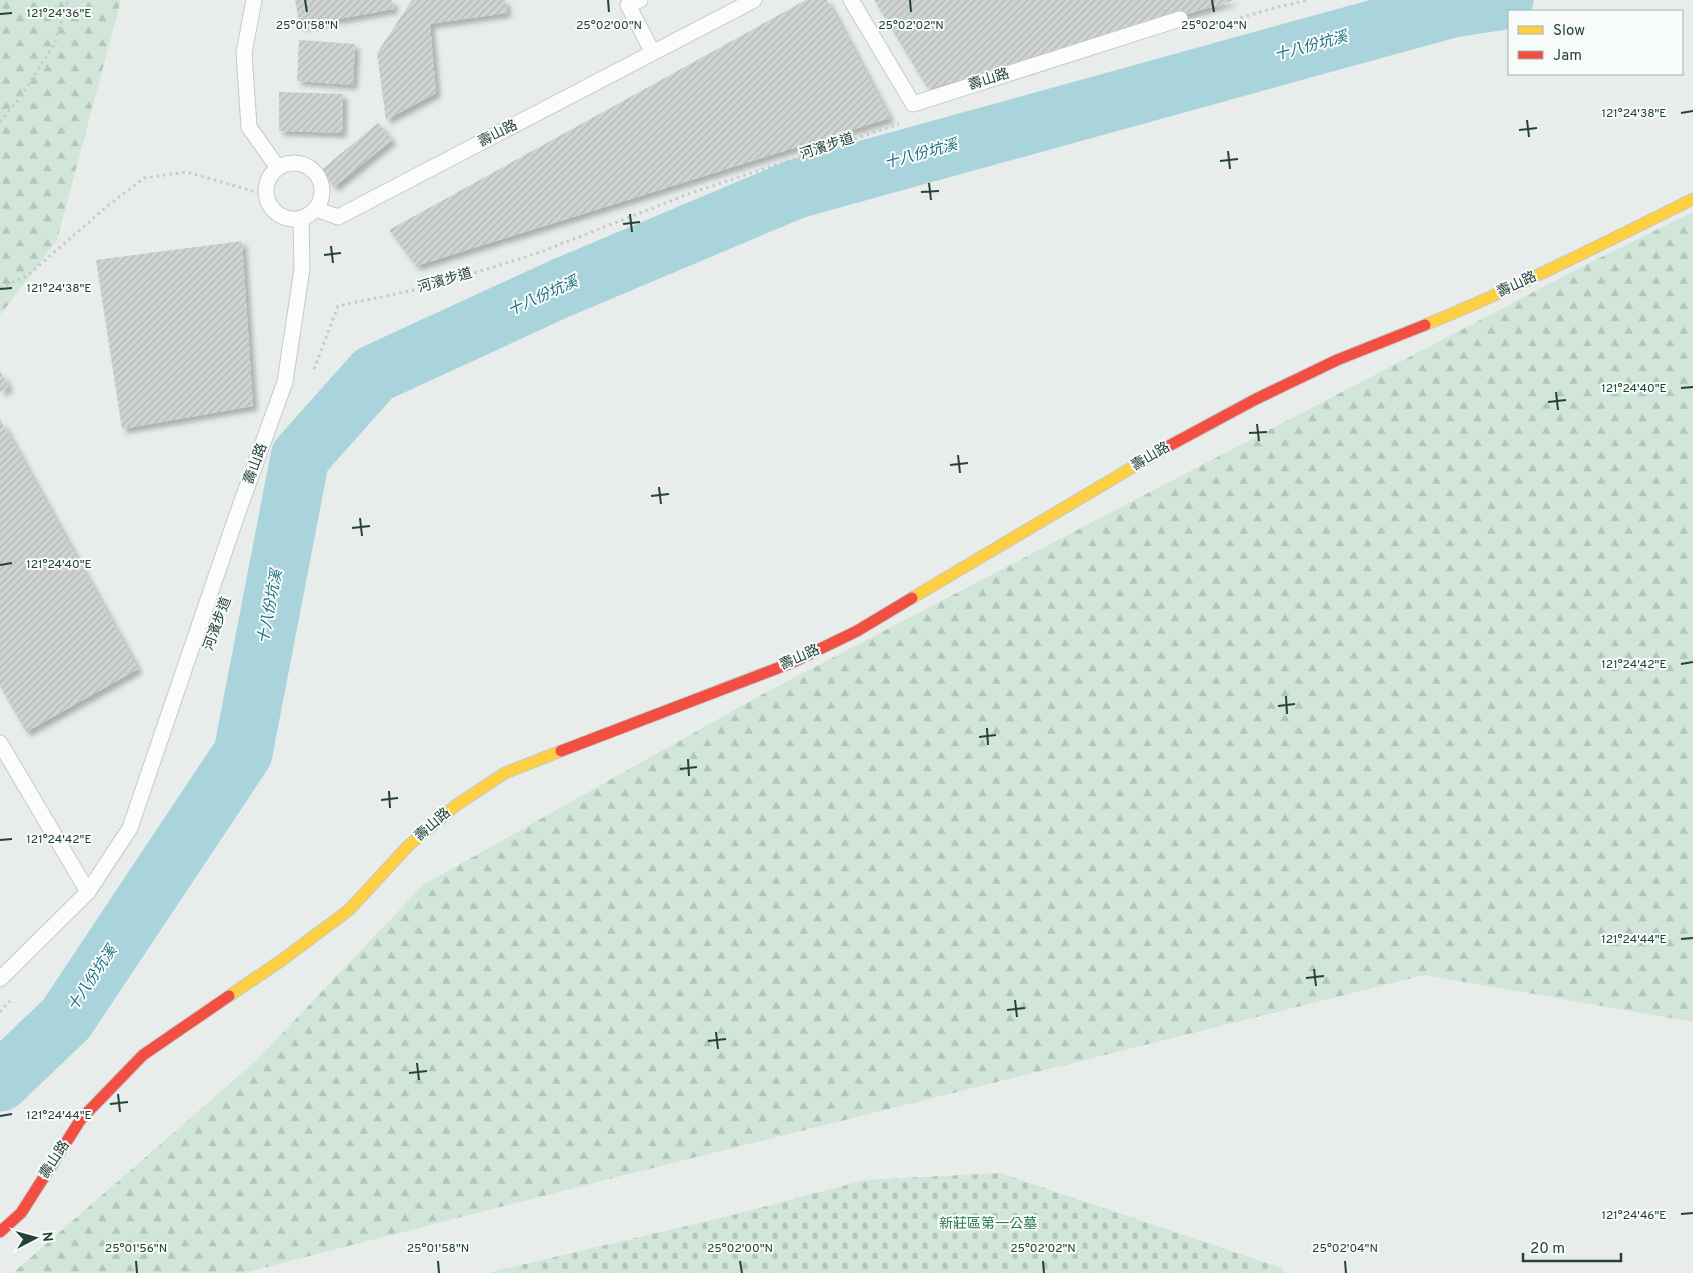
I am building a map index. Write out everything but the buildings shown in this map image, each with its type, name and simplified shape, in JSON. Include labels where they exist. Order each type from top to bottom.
[{"type":"street","name":"壽山路","points":[[0,1232],[21,1213],[82,1119],[143,1055],[282,960],[349,910],[408,846],[455,806],[505,773],[799,660],[857,631],[1193,432],[1256,398],[1337,360],[1469,307],[1693,199]]},
{"type":"lane","points":[[254,0],[244,53],[249,127],[278,168]]},
{"type":"lane","points":[[640,0],[628,5],[653,53]]},
{"type":"lane","name":"壽山路","points":[[316,209],[338,217],[754,0]]},
{"type":"lane","name":"壽山路","points":[[851,0],[913,104],[1180,19]]},
{"type":"lane","points":[[295,163],[311,169],[318,175],[322,192],[316,209],[309,215],[292,219],[283,217],[275,212],[269,204],[266,195],[267,184],[271,175],[278,168],[286,164],[295,163]]},
{"type":"lane","name":"壽山路","points":[[0,979],[88,892],[130,828],[239,509],[285,382],[302,269],[301,218]]},
{"type":"lane","points":[[0,743],[88,892]]},
{"type":"path","points":[[0,122],[20,99],[54,45],[68,0]]},
{"type":"path","points":[[1198,31],[1274,8],[1308,0]]},
{"type":"path","name":"河濱步道","points":[[313,371],[338,306],[433,286],[538,253],[691,193],[905,122]]},
{"type":"path","points":[[0,288],[27,276],[106,206],[144,178],[187,172],[266,195]]},
{"type":"path","points":[[0,1012],[13,998]]},
{"type":"green space","points":[[0,0],[121,0],[57,240],[0,315]]},
{"type":"green space","points":[[1693,212],[1693,1022],[1425,975],[633,1173],[243,1273],[13,1273],[257,1060],[423,885],[761,695],[1591,262]]},
{"type":"green space","name":"新莊區第一公墓","points":[[1000,1173],[1282,1268],[1285,1273],[487,1273],[737,1214],[865,1180]]},
{"type":"waterway","name":"十八份坑溪","points":[[0,1082],[66,1019],[243,753],[300,457],[374,374],[561,288],[796,189],[1452,8],[1504,0]]},
{"type":"traffic: slow","points":[[1425,325],[1526,280],[1693,199]]},
{"type":"traffic: slow","points":[[912,598],[1165,448]]},
{"type":"traffic: slow","points":[[229,996],[282,960],[349,910],[408,846],[455,806],[505,773],[561,751]]},
{"type":"traffic: jam","points":[[1165,448],[1256,399],[1337,360],[1425,325]]},
{"type":"traffic: jam","points":[[561,751],[791,663],[857,631],[912,598]]},
{"type":"traffic: jam","points":[[0,1232],[21,1213],[81,1119],[143,1055],[229,996]]}]
